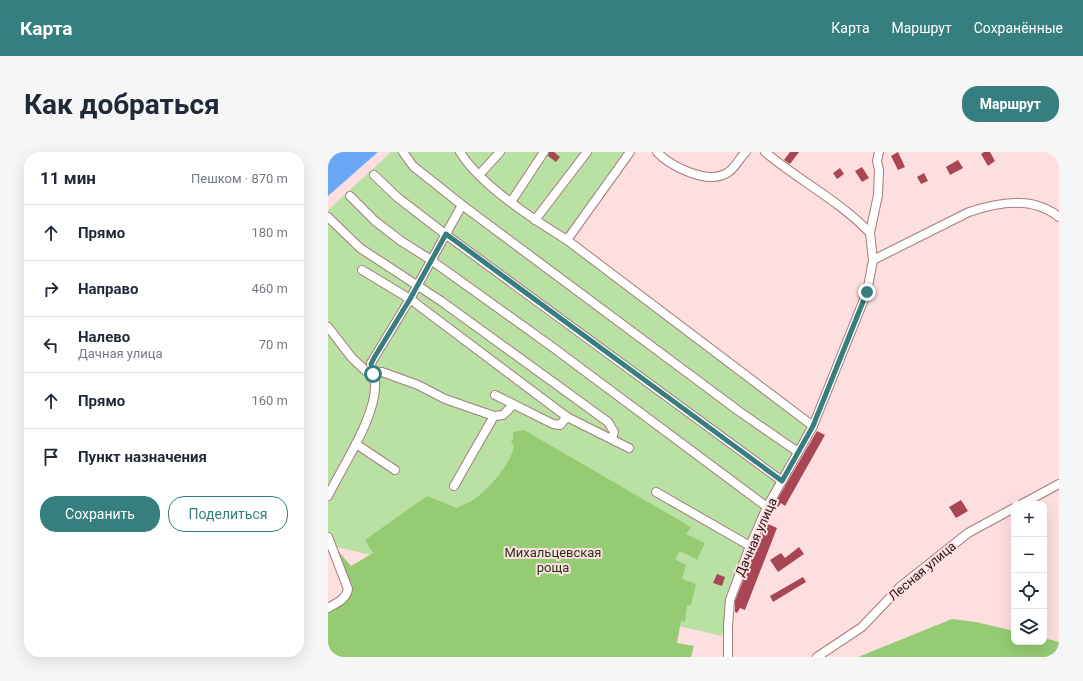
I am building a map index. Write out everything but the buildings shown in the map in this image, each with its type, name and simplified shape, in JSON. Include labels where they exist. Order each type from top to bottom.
[{"type":"street","points":[[403,152],[413,166],[462,205],[740,412],[798,452]]},
{"type":"street","points":[[460,152],[479,175],[511,202],[535,220],[567,240],[813,426]]},
{"type":"street","points":[[479,175],[500,152]]},
{"type":"street","points":[[511,202],[544,152]]},
{"type":"street","points":[[535,220],[587,152]]},
{"type":"street","points":[[567,240],[630,152]]},
{"type":"street","points":[[657,152],[683,170],[714,178],[725,174],[734,168],[746,152]]},
{"type":"street","points":[[765,152],[781,166],[859,222],[870,233]]},
{"type":"street","name":"Дачная улица","points":[[728,657],[730,600],[750,546],[768,507],[813,426],[867,292],[873,260],[870,233],[878,195],[879,170],[877,161],[879,152]]},
{"type":"street","points":[[374,175],[397,197],[446,234],[782,481]]},
{"type":"street","points":[[350,196],[375,221],[401,242],[431,260],[768,507]]},
{"type":"street","points":[[873,260],[970,212],[985,207],[1016,202],[1034,204],[1059,216]]},
{"type":"street","points":[[328,496],[356,444],[371,405],[375,383],[371,364],[410,299],[462,205]]},
{"type":"street","points":[[328,217],[360,248],[417,285],[608,422],[614,432],[612,439]]},
{"type":"street","points":[[362,270],[410,299],[567,417],[629,448]]},
{"type":"street","points":[[328,326],[352,358],[366,372],[373,374],[382,372],[418,385],[445,399],[494,416],[503,415],[513,405]]},
{"type":"street","points":[[495,395],[556,425],[562,423],[567,417]]},
{"type":"street","points":[[454,486],[494,416]]},
{"type":"street","points":[[356,444],[395,470]]},
{"type":"street","points":[[1028,501],[1059,484]]},
{"type":"street","points":[[656,492],[750,546]]},
{"type":"street","name":"Лесная улица","points":[[817,657],[862,627],[900,587],[968,533],[1011,510]]},
{"type":"street","points":[[328,537],[348,589],[347,595],[343,599],[328,608]]},
{"type":"green space","points":[[391,152],[633,152],[570,240],[812,423],[766,506],[729,599],[722,636],[328,545],[328,210]]},
{"type":"green space","name":"Михальцевская роща","points":[[524,430],[691,527],[686,534],[705,543],[698,560],[680,551],[675,559],[686,565],[682,579],[696,584],[691,605],[687,605],[685,622],[681,621],[677,643],[694,646],[691,657],[328,657],[328,605],[343,596],[344,589],[336,554],[339,552],[351,566],[373,553],[365,540],[427,496],[457,508],[474,499],[493,482],[505,467],[514,446],[511,441],[513,439],[513,432]]},
{"type":"green space","points":[[952,619],[976,622],[1011,630],[1011,645],[1047,645],[1047,639],[1059,642],[1059,657],[858,657]]},
{"type":"water","points":[[328,152],[378,152],[328,196]]},
{"type":"route","points":[[373,374],[371,364],[374,358],[410,299],[446,234],[782,481],[813,426],[867,292]]}]
